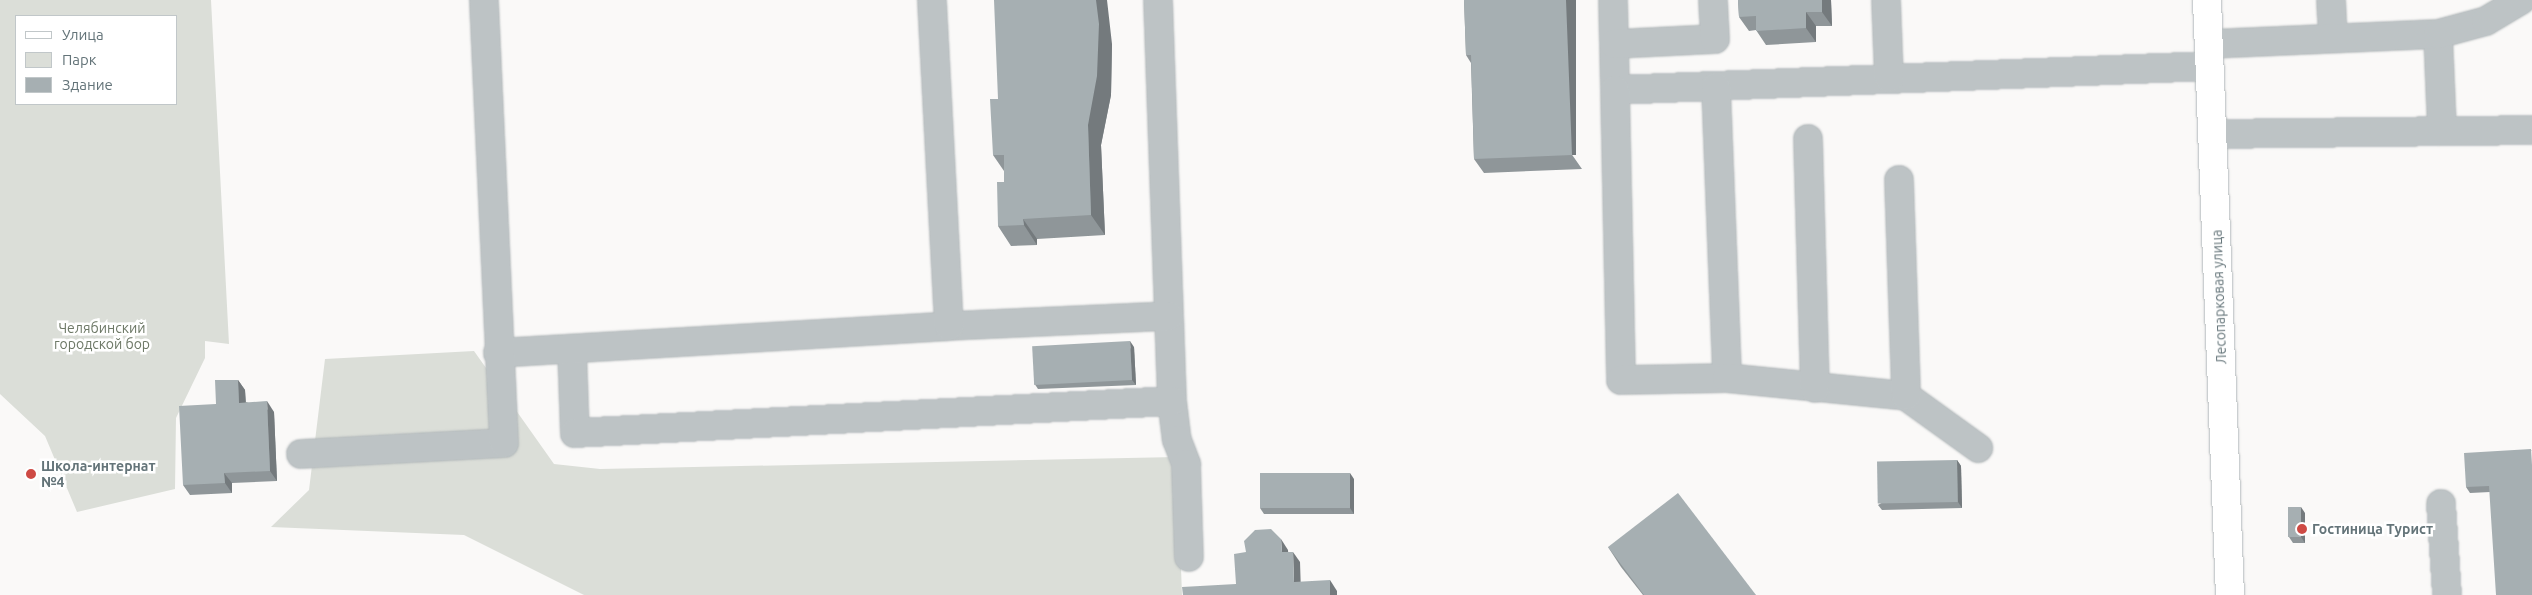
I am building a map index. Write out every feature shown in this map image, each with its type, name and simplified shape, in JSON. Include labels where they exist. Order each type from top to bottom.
[{"type":"main road","name":"Лесопарковая улица","points":[[2207,0],[2230,595]]},
{"type":"lane","points":[[301,454],[504,443],[498,352],[484,0]]},
{"type":"lane","points":[[932,0],[949,326]]},
{"type":"lane","points":[[1158,0],[1172,401],[1177,440],[1186,464],[1189,557]]},
{"type":"lane","points":[[1613,0],[1621,380],[1727,378],[1906,396],[1978,448]]},
{"type":"lane","points":[[1614,44],[1715,39],[1713,0]]},
{"type":"lane","points":[[1886,0],[1889,78]]},
{"type":"lane","points":[[2331,0],[2333,37]]},
{"type":"lane","points":[[1615,90],[1889,78],[2209,55],[2333,37],[2438,34],[2486,21],[2521,0]]},
{"type":"lane","points":[[2438,34],[2442,131]]},
{"type":"lane","points":[[1716,87],[1727,378]]},
{"type":"lane","points":[[2213,134],[2532,130]]},
{"type":"lane","points":[[1808,138],[1815,388]]},
{"type":"lane","points":[[1899,180],[1906,396]]},
{"type":"lane","points":[[498,352],[949,326],[1169,316]]},
{"type":"lane","points":[[572,349],[575,433],[1172,401]]},
{"type":"lane","points":[[2441,504],[2447,595]]},
{"type":"green space","name":"Челябинский городской бор","points":[[0,0],[211,0],[229,344],[205,341],[205,358],[176,418],[175,489],[77,512],[45,436],[0,394]]},
{"type":"green space","points":[[474,351],[554,464],[600,469],[1177,457],[1182,595],[584,595],[464,535],[271,527],[309,490],[325,359]]},
{"type":"building","points":[[994,0],[1096,0],[1099,24],[1097,76],[1088,125],[1091,215],[1023,219],[1024,225],[998,226],[997,182],[1004,182],[1004,155],[993,155],[990,99],[998,99]]},
{"type":"building","points":[[1464,0],[1566,0],[1572,155],[1474,159],[1471,55],[1466,55]]},
{"type":"building","points":[[1738,0],[1822,0],[1822,12],[1806,12],[1806,28],[1756,31],[1756,16],[1739,17]]},
{"type":"building","points":[[1130,341],[1132,380],[1034,385],[1032,346]]},
{"type":"building","points":[[215,380],[238,380],[239,403],[267,401],[270,471],[224,473],[225,483],[183,485],[179,406],[216,404]]},
{"type":"building","points":[[2531,449],[2532,595],[2496,595],[2489,486],[2466,487],[2464,453]]},
{"type":"building","points":[[1957,460],[1958,502],[1878,503],[1877,461]]},
{"type":"building","points":[[1260,473],[1350,473],[1350,508],[1260,508]]},
{"type":"building","points":[[1678,493],[1756,595],[1644,595],[1608,547]]},
{"type":"building","points":[[2288,507],[2301,507],[2301,537],[2288,537]]},
{"type":"building","points":[[1271,529],[1281,539],[1282,552],[1293,552],[1294,582],[1330,580],[1330,595],[1183,595],[1182,587],[1236,584],[1234,554],[1246,552],[1244,541],[1255,530]]},
{"type":"place","name":"Школа-интернат №4","points":[[31,474]]},
{"type":"place","name":"Гостиница Турист","points":[[2302,529]]}]
